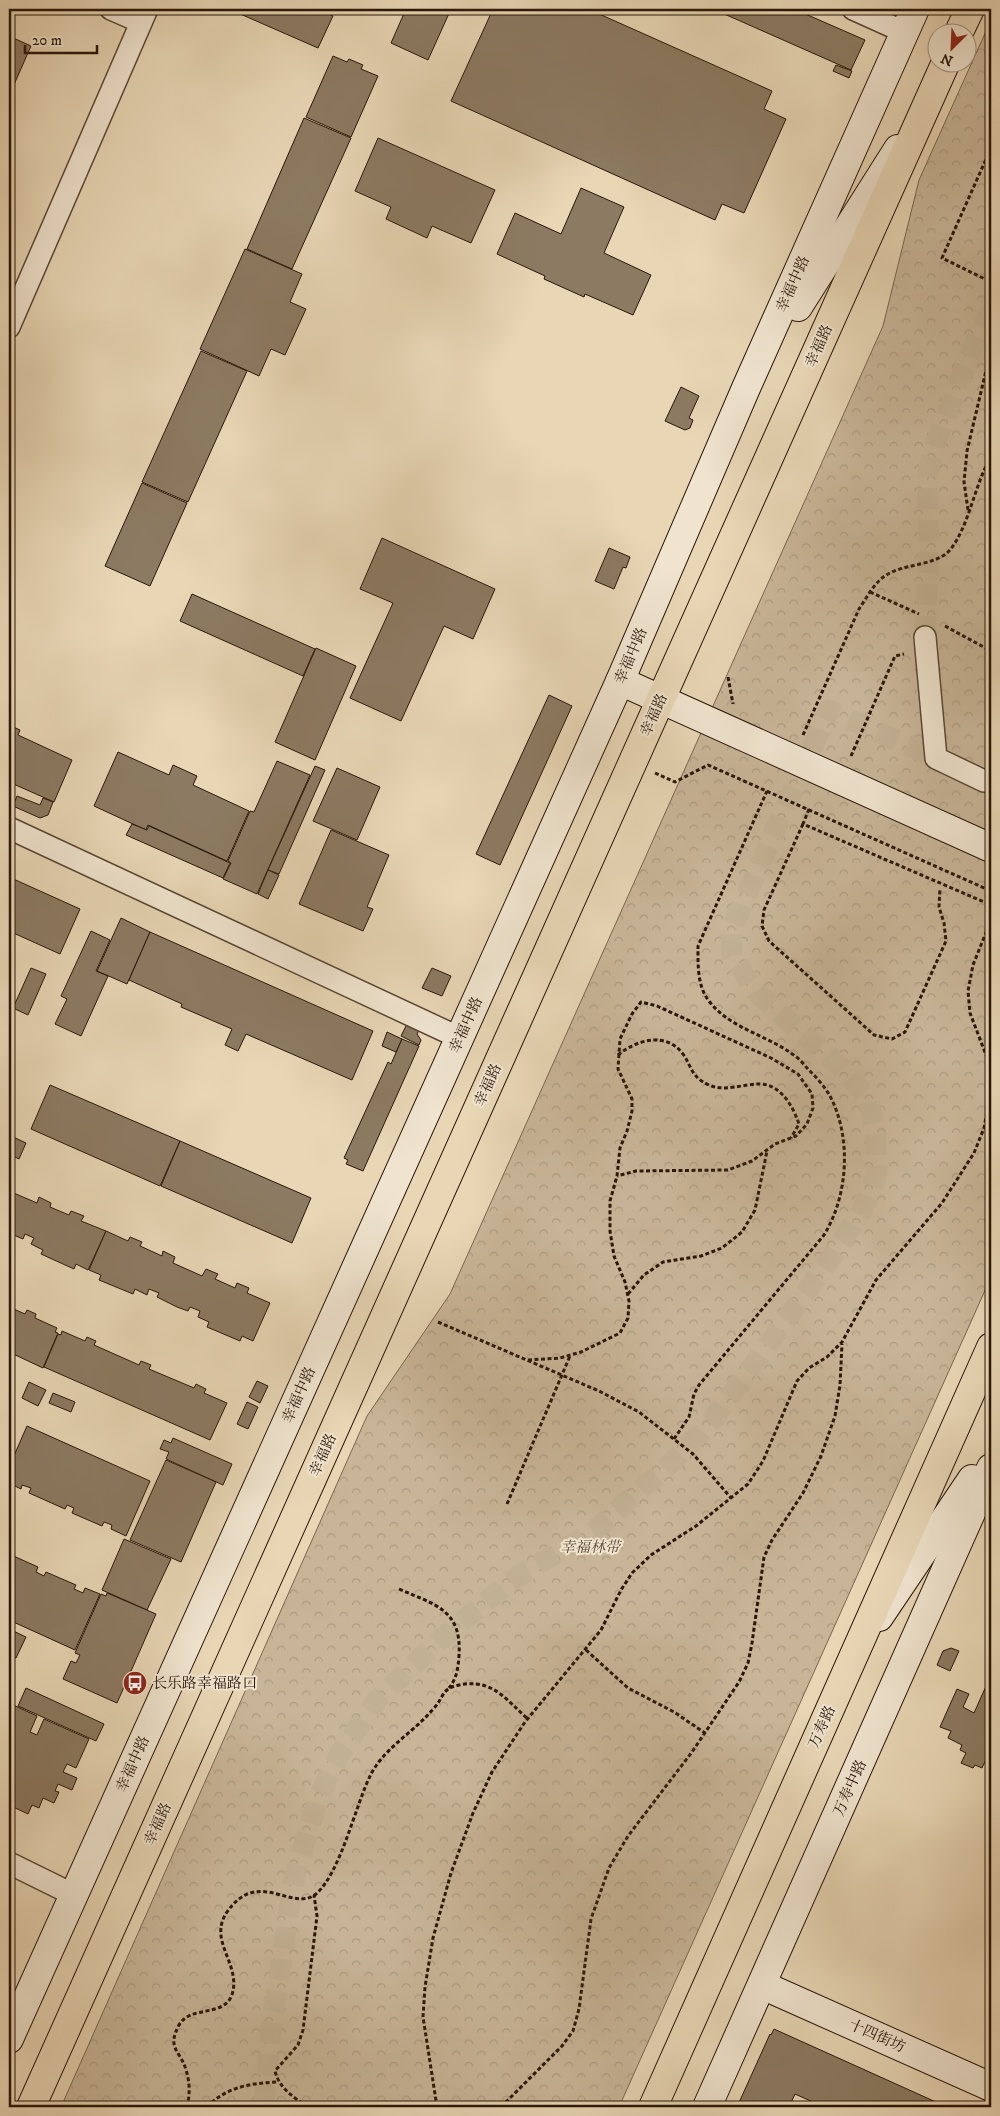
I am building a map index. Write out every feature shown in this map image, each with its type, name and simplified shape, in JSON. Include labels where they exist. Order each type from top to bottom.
[{"type":"main road","points":[[964,22],[970,9]]},
{"type":"main road","name":"幸福中路","points":[[9,2039],[620,681],[746,388],[910,21]]},
{"type":"main road","name":"幸福路","points":[[31,2107],[941,72]]},
{"type":"main road","points":[[746,388],[929,99]]},
{"type":"main road","points":[[620,681],[991,848]]},
{"type":"main road","name":"万寿路","points":[[653,2107],[991,1347]]},
{"type":"main road","points":[[856,1652],[991,1451]]},
{"type":"main road","name":"万寿中路","points":[[707,2107],[991,1468]]},
{"type":"main road","name":"十四街坊","points":[[762,1985],[991,2087]]},
{"type":"street","points":[[9,327],[144,16],[111,9]]},
{"type":"street","points":[[853,9],[910,21]]},
{"type":"street","points":[[925,637],[936,758],[984,781]]},
{"type":"street","points":[[9,828],[460,1038]]},
{"type":"street","points":[[9,1863],[74,1895]]},
{"type":"path","points":[[991,148],[942,258],[989,281],[991,297]]},
{"type":"path","points":[[968,510],[964,482],[967,451],[985,375],[991,335]]},
{"type":"path","points":[[985,375],[991,377]]},
{"type":"path","points":[[803,736],[859,609],[870,592],[886,575],[905,566],[930,562],[947,553],[958,540],[983,470],[991,457]]},
{"type":"path","points":[[851,757],[895,656]]},
{"type":"path","points":[[632,763],[675,782],[708,765],[991,891]]},
{"type":"path","points":[[674,1439],[689,1417],[694,1394],[699,1385],[824,1235],[837,1207],[842,1185],[843,1139],[830,1096],[796,1056],[723,1015],[708,1000],[700,984],[698,946],[767,791]]},
{"type":"path","points":[[809,809],[764,910],[762,926],[769,941],[874,1035],[892,1039],[905,1032],[946,941],[944,923],[939,907],[940,888]]},
{"type":"path","points":[[803,824],[991,905]]},
{"type":"path","points":[[411,2107],[436,2106],[423,2017],[433,1938],[451,1872],[473,1813],[492,1772],[528,1719],[601,1630],[632,1573],[651,1554],[696,1526],[748,1484],[763,1461],[797,1382],[809,1368],[827,1357],[842,1342],[876,1280],[942,1203],[974,1153],[984,1128],[989,1100],[991,1068],[970,1013],[968,990],[973,965],[991,920]]},
{"type":"path","points":[[528,1360],[571,1356],[620,1333],[628,1318],[628,1294],[614,1256],[610,1231],[610,1201],[617,1176],[620,1148],[627,1131],[632,1099],[618,1069],[620,1039],[632,1014],[641,1002],[657,1006],[772,1058],[798,1074],[812,1094],[813,1108],[807,1124],[796,1136],[767,1150],[752,1161],[728,1170],[636,1171],[617,1176]]},
{"type":"path","points":[[618,1055],[636,1042],[659,1040],[674,1045],[683,1055],[697,1078],[710,1086],[721,1089],[760,1083],[770,1086],[782,1094],[794,1109],[799,1124],[791,1138]]},
{"type":"path","points":[[628,1294],[644,1275],[663,1262],[701,1256],[722,1248],[742,1232],[755,1210],[767,1150]]},
{"type":"path","points":[[438,1322],[562,1375],[639,1412],[693,1454],[731,1498]]},
{"type":"path","points":[[501,2107],[562,2046],[573,2031],[579,2009],[591,1919],[597,1896],[609,1868],[628,1836],[706,1733],[739,1682],[748,1663],[764,1557],[772,1540],[803,1493],[821,1456],[832,1424],[840,1384],[842,1342]]},
{"type":"path","points":[[506,1504],[571,1356]]},
{"type":"path","points":[[187,2107],[190,2090],[186,2068],[175,2051],[174,2039],[180,2023],[194,2014],[211,2012],[226,2004],[233,1992],[233,1976],[228,1956],[220,1940],[220,1929],[227,1912],[242,1896],[260,1890],[300,1900],[314,1895],[324,1886],[344,1846],[354,1815],[372,1773],[386,1755],[438,1704],[455,1681],[459,1640],[455,1623],[443,1608],[399,1589]]},
{"type":"path","points":[[586,1650],[628,1688],[674,1712],[706,1733]]},
{"type":"path","points":[[447,1690],[457,1685],[474,1683],[488,1685],[528,1719]]},
{"type":"path","points":[[308,2107],[293,2097],[278,2082],[275,2071],[298,2045],[303,2030],[317,1916],[314,1895]]},
{"type":"path","points":[[208,2107],[230,2090],[253,2083],[278,2082]]},
{"type":"green space","name":"幸福林带","points":[[991,20],[991,1277],[619,2107],[61,2107],[367,1416],[450,1294],[883,326],[919,180],[968,72],[978,72],[978,49]]},
{"type":"building","points":[[240,9],[317,9],[333,16],[318,48],[238,13]]},
{"type":"building","points":[[406,9],[451,9],[428,60],[391,43]]},
{"type":"building","points":[[493,9],[588,9],[772,91],[764,109],[786,119],[744,213],[722,204],[715,220],[451,101]]},
{"type":"building","points":[[713,9],[794,9],[865,40],[851,70]]},
{"type":"building","points":[[9,36],[31,46],[9,96]]},
{"type":"building","points":[[333,56],[347,62],[349,59],[363,65],[361,69],[378,76],[351,137],[306,117]]},
{"type":"building","points":[[836,65],[852,71],[849,78],[833,71]]},
{"type":"building","points":[[304,118],[351,138],[292,269],[247,249]]},
{"type":"building","points":[[378,138],[495,190],[471,243],[432,226],[427,238],[386,219],[391,207],[355,191]]},
{"type":"building","points":[[581,188],[624,207],[604,253],[651,275],[633,315],[585,294],[584,297],[544,279],[545,276],[497,254],[515,213],[561,234]]},
{"type":"building","points":[[245,249],[302,274],[290,302],[306,309],[285,355],[271,349],[259,376],[200,349]]},
{"type":"building","points":[[201,351],[247,371],[188,502],[142,482]]},
{"type":"building","points":[[681,387],[699,396],[689,418],[693,420],[690,428],[685,430],[665,421]]},
{"type":"building","points":[[142,483],[187,503],[150,586],[105,566]]},
{"type":"building","points":[[382,538],[495,589],[473,639],[444,626],[401,721],[350,698],[393,603],[360,589]]},
{"type":"building","points":[[609,548],[630,557],[626,568],[623,567],[614,589],[595,581]]},
{"type":"building","points":[[192,594],[315,649],[303,676],[180,621]]},
{"type":"building","points":[[316,648],[356,666],[315,760],[275,742]]},
{"type":"building","points":[[549,695],[572,706],[500,865],[476,854]]},
{"type":"building","points":[[9,725],[20,730],[18,735],[72,760],[54,802],[9,782]]},
{"type":"building","points":[[118,752],[169,775],[173,765],[197,776],[193,785],[249,811],[227,861],[148,825],[146,830],[94,806]]},
{"type":"building","points":[[277,761],[310,775],[257,894],[223,879],[231,863],[228,861],[250,811],[254,812]]},
{"type":"building","points":[[315,766],[325,770],[279,874],[268,870]]},
{"type":"building","points":[[337,768],[380,787],[357,840],[313,821]]},
{"type":"building","points":[[17,796],[40,805],[43,798],[53,802],[48,815],[40,818],[13,806]]},
{"type":"building","points":[[132,824],[147,830],[149,826],[230,863],[223,878],[126,835]]},
{"type":"building","points":[[331,830],[389,855],[367,907],[373,909],[363,931],[299,904]]},
{"type":"building","points":[[268,870],[279,875],[268,899],[258,894]]},
{"type":"building","points":[[9,877],[80,909],[60,954],[9,931]]},
{"type":"building","points":[[121,918],[150,932],[127,984],[97,971]]},
{"type":"building","points":[[91,931],[110,940],[96,971],[108,976],[81,1036],[55,1024],[67,999],[61,996]]},
{"type":"building","points":[[150,932],[373,1031],[352,1080],[246,1034],[238,1051],[225,1045],[232,1029],[181,1007],[182,1004],[129,980]]},
{"type":"building","points":[[31,968],[46,974],[28,1015],[13,1008]]},
{"type":"building","points":[[432,968],[451,976],[442,996],[422,988]]},
{"type":"building","points":[[408,1022],[420,1028],[417,1034],[421,1040],[419,1045],[401,1036]]},
{"type":"building","points":[[387,1032],[402,1039],[396,1052],[382,1046]]},
{"type":"building","points":[[402,1039],[419,1046],[363,1171],[346,1164],[348,1160],[344,1158],[388,1062],[391,1064]]},
{"type":"building","points":[[50,1085],[180,1141],[160,1186],[31,1129]]},
{"type":"building","points":[[9,1135],[26,1143],[19,1159],[9,1154]]},
{"type":"building","points":[[180,1141],[311,1198],[292,1243],[161,1186]]},
{"type":"building","points":[[9,1191],[37,1203],[39,1197],[51,1203],[50,1207],[69,1215],[71,1211],[84,1216],[81,1221],[106,1231],[88,1270],[76,1264],[74,1269],[41,1254],[43,1250],[31,1244],[34,1238],[25,1234],[23,1239],[9,1233]]},
{"type":"building","points":[[106,1231],[128,1241],[130,1237],[142,1242],[140,1246],[162,1256],[163,1251],[175,1257],[173,1263],[202,1276],[206,1269],[218,1274],[215,1279],[235,1288],[237,1283],[249,1288],[247,1293],[270,1303],[253,1341],[242,1336],[240,1341],[207,1327],[209,1322],[198,1317],[200,1311],[190,1307],[188,1311],[177,1307],[157,1297],[159,1293],[149,1289],[147,1295],[135,1289],[133,1294],[99,1280],[101,1275],[89,1270]]},
{"type":"building","points":[[9,1307],[25,1314],[27,1310],[36,1314],[35,1318],[57,1328],[55,1332],[58,1333],[43,1368],[9,1352]]},
{"type":"building","points":[[62,1331],[85,1341],[87,1337],[96,1341],[94,1345],[139,1365],[141,1361],[151,1365],[149,1369],[194,1388],[196,1384],[206,1389],[204,1393],[227,1403],[210,1440],[44,1367],[58,1334],[61,1335]]},
{"type":"building","points":[[257,1381],[268,1386],[260,1403],[249,1397]]},
{"type":"building","points":[[29,1382],[46,1390],[38,1406],[22,1398]]},
{"type":"building","points":[[53,1393],[75,1402],[71,1412],[49,1403]]},
{"type":"building","points":[[247,1402],[258,1407],[248,1429],[237,1424]]},
{"type":"building","points":[[27,1426],[150,1481],[126,1536],[111,1529],[112,1525],[104,1522],[102,1526],[72,1513],[74,1508],[67,1505],[65,1509],[29,1493],[31,1488],[22,1485],[21,1489],[9,1483],[9,1467]]},
{"type":"building","points":[[173,1438],[232,1464],[223,1485],[166,1459],[169,1452],[160,1449],[164,1440],[171,1443]]},
{"type":"building","points":[[166,1460],[216,1482],[181,1562],[130,1540]]},
{"type":"building","points":[[124,1539],[171,1559],[147,1610],[102,1590]]},
{"type":"building","points":[[9,1554],[38,1567],[36,1572],[44,1576],[46,1572],[76,1585],[74,1589],[83,1593],[85,1588],[100,1594],[75,1650],[9,1620]]},
{"type":"building","points":[[107,1593],[156,1614],[117,1703],[63,1679],[71,1661],[76,1663],[80,1655],[75,1653],[101,1594],[106,1596]]},
{"type":"building","points":[[9,1629],[26,1637],[16,1658],[9,1655]]},
{"type":"building","points":[[951,1648],[959,1651],[950,1671],[937,1665],[943,1651]]},
{"type":"building","points":[[991,1675],[991,1749],[982,1768],[975,1765],[973,1768],[961,1763],[966,1753],[960,1750],[962,1745],[948,1738],[951,1731],[940,1727],[957,1689],[969,1694],[963,1707],[974,1713]]},
{"type":"building","points":[[26,1688],[104,1724],[96,1741],[18,1706]]},
{"type":"building","points":[[9,1703],[37,1716],[30,1732],[37,1735],[44,1719],[89,1739],[76,1768],[67,1764],[63,1772],[77,1778],[72,1790],[58,1784],[55,1791],[59,1792],[54,1803],[43,1798],[39,1808],[32,1805],[28,1814],[9,1805]]},
{"type":"building","points":[[774,2029],[947,2107],[824,2107],[795,2094],[789,2107],[737,2107]]},
{"type":"tunnel","points":[[925,637],[929,543],[927,475],[936,442],[972,348],[991,311]]},
{"type":"tunnel","points":[[264,2107],[271,2029],[295,1874],[319,1796],[339,1755],[377,1700],[434,1645],[512,1580],[594,1531],[673,1461],[712,1421],[831,1258],[863,1209],[877,1174],[876,1134],[868,1098],[840,1066],[757,993],[732,955],[731,929],[829,710],[936,758]]},
{"type":"place","name":"长乐路幸福路口","points":[[135,1683]]}]
